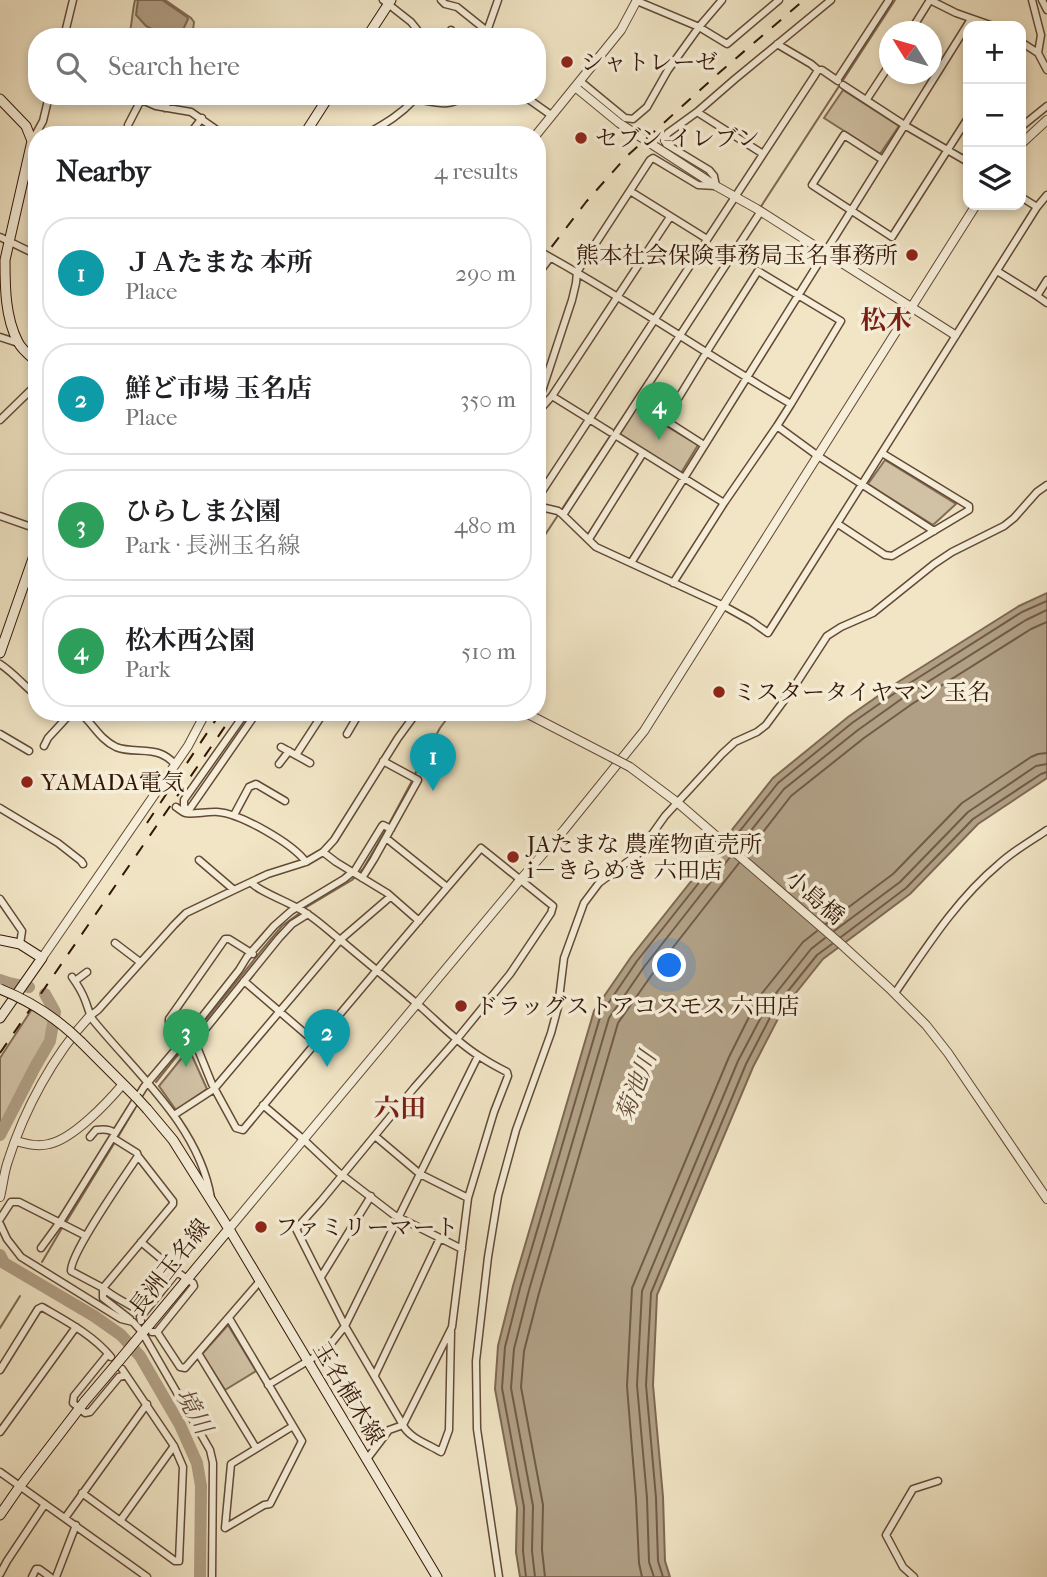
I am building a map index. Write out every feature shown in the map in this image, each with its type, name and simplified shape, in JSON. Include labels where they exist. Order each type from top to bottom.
[{"type":"main road","points":[[372,28],[387,1]]},
{"type":"main road","points":[[0,99],[28,130]]},
{"type":"main road","points":[[309,126],[323,105]]},
{"type":"main road","points":[[28,164],[3,239],[6,306],[18,343],[28,353]]},
{"type":"main road","points":[[0,653],[28,573]]},
{"type":"main road","points":[[0,940],[20,944],[42,958],[0,1018]]},
{"type":"main road","name":"長洲玉名線","points":[[0,989],[60,1022],[136,1097],[173,1140],[229,1229],[147,1333],[118,1361],[82,1405],[0,1515]]},
{"type":"main road","name":"玉名植木線","points":[[229,1229],[437,1577]]},
{"type":"street","points":[[66,28],[73,0]]},
{"type":"street","points":[[441,0],[444,4],[457,7],[480,28]]},
{"type":"street","points":[[488,28],[498,0]]},
{"type":"street","points":[[578,84],[625,118],[633,119],[647,107],[668,70],[722,0]]},
{"type":"street","points":[[543,126],[621,30],[637,1],[699,27],[727,44],[779,0]]},
{"type":"street","points":[[716,186],[714,176],[709,170],[666,144],[664,139],[831,0]]},
{"type":"street","points":[[840,82],[890,0]]},
{"type":"street","points":[[917,21],[930,0],[977,21]]},
{"type":"street","points":[[1032,0],[1041,35],[1038,53]]},
{"type":"street","points":[[1042,0],[1047,10]]},
{"type":"street","points":[[387,1],[415,28]]},
{"type":"street","points":[[631,563],[971,19]]},
{"type":"street","points":[[777,44],[963,159]]},
{"type":"street","points":[[1026,45],[1038,53],[1047,70]]},
{"type":"street","points":[[546,485],[818,70]]},
{"type":"street","points":[[867,99],[879,81]]},
{"type":"street","points":[[578,84],[619,123],[955,335]]},
{"type":"street","points":[[41,126],[47,105]]},
{"type":"street","points":[[128,125],[138,105]]},
{"type":"street","points":[[156,105],[191,112],[212,126]]},
{"type":"street","points":[[381,126],[406,110],[409,105]]},
{"type":"street","points":[[536,105],[551,116]]},
{"type":"street","points":[[1026,123],[1047,106]]},
{"type":"street","points":[[697,112],[763,154]]},
{"type":"street","points":[[196,126],[202,118]]},
{"type":"street","points":[[1026,139],[1047,120]]},
{"type":"street","points":[[883,160],[844,135],[812,186],[892,237],[963,126]]},
{"type":"street","points":[[546,379],[572,300],[577,272],[653,158],[698,185],[716,186]]},
{"type":"street","points":[[631,191],[707,239]]},
{"type":"street","points":[[546,509],[561,514],[596,547],[724,606],[768,633],[955,335],[1047,195]]},
{"type":"street","points":[[1026,200],[1037,207]]},
{"type":"street","points":[[229,1229],[520,880],[565,830],[644,731],[973,210]]},
{"type":"street","points":[[561,514],[676,334],[759,211]]},
{"type":"street","points":[[546,403],[670,217]]},
{"type":"street","points":[[3,239],[28,251]]},
{"type":"street","points":[[546,256],[791,404]]},
{"type":"street","points":[[546,263],[550,258]]},
{"type":"street","points":[[673,583],[777,426],[841,321],[758,271],[665,420],[704,445]]},
{"type":"street","points":[[997,271],[1047,303]]},
{"type":"street","points":[[1037,296],[1047,280]]},
{"type":"street","points":[[0,337],[18,343]]},
{"type":"street","points":[[0,420],[28,393]]},
{"type":"street","points":[[552,396],[724,503]]},
{"type":"street","points":[[777,426],[818,456],[934,531]]},
{"type":"street","points":[[589,539],[643,453]]},
{"type":"street","points":[[838,524],[885,555],[892,556],[968,510],[969,506],[882,453]]},
{"type":"street","points":[[499,1577],[477,1429],[476,1360],[488,1257],[498,1196],[516,1130],[551,1033],[558,1007],[564,958],[584,903],[600,883],[638,854],[665,816],[681,805],[735,742],[766,725],[827,636],[873,612],[952,552],[1004,526],[1047,485]]},
{"type":"street","points":[[0,516],[28,527]]},
{"type":"street","points":[[0,664],[14,673],[28,688]]},
{"type":"street","points":[[44,746],[64,721]]},
{"type":"street","points":[[90,721],[112,745],[122,749],[161,754],[175,764]]},
{"type":"street","points":[[42,958],[188,746],[201,721]]},
{"type":"street","points":[[188,812],[184,800],[240,721]]},
{"type":"street","points":[[180,822],[251,721]]},
{"type":"street","points":[[279,764],[292,753],[317,721]]},
{"type":"street","points":[[347,734],[356,721]]},
{"type":"street","points":[[0,1198],[8,1161],[29,1109],[54,1062],[79,1028],[186,914],[268,874],[306,862],[323,852],[334,840],[411,721]]},
{"type":"street","name":"小島橋","points":[[541,721],[630,767],[681,805],[892,991],[926,1025],[948,1053],[1047,1199]]},
{"type":"street","points":[[102,737],[106,729]]},
{"type":"street","points":[[0,734],[29,751]]},
{"type":"street","points":[[281,747],[310,762]]},
{"type":"street","points":[[41,1248],[63,1224],[148,1082],[244,981],[274,926],[357,875],[386,838],[388,828],[418,780],[383,761]]},
{"type":"street","points":[[234,815],[249,787],[256,784],[285,801]]},
{"type":"street","points":[[176,807],[188,812],[234,815],[267,832],[298,853],[306,862]]},
{"type":"street","points":[[0,808],[58,843],[83,864]]},
{"type":"street","points":[[357,875],[382,826],[388,828]]},
{"type":"street","points":[[892,991],[961,902],[999,863],[1047,830]]},
{"type":"street","points":[[386,838],[447,887]]},
{"type":"street","points":[[251,882],[254,887],[303,910],[377,970],[457,1039],[478,1056],[507,1072],[508,1076],[468,1198],[452,1327],[449,1430],[441,1452],[406,1431],[345,1326],[296,1229],[457,1039],[510,974],[551,913],[552,906],[481,848],[447,887],[419,921],[377,970],[315,1042],[243,1130],[236,1128],[190,1039],[169,1023],[169,1019],[225,939],[256,956]]},
{"type":"street","points":[[323,852],[390,897],[419,921]]},
{"type":"street","points":[[199,860],[234,890]]},
{"type":"street","points":[[174,1115],[214,1089],[340,940],[390,897]]},
{"type":"street","points":[[0,898],[22,931],[20,944]]},
{"type":"street","points":[[190,1039],[256,956],[292,924],[303,910]]},
{"type":"street","points":[[115,943],[140,962]]},
{"type":"street","points":[[87,972],[74,979],[84,996],[90,1016],[174,1115],[203,1170],[212,1204]]},
{"type":"street","points":[[244,981],[315,1042]]},
{"type":"street","points":[[268,1385],[326,1350],[345,1326],[478,1056]]},
{"type":"street","points":[[16,1141],[33,1145],[51,1144],[72,1135],[123,1084]]},
{"type":"street","points":[[263,1105],[342,1175],[394,1215],[462,1249]]},
{"type":"street","points":[[90,1137],[98,1129],[111,1130],[115,1138],[136,1153],[173,1201],[103,1288],[103,1298],[139,1319]]},
{"type":"street","points":[[375,1136],[420,1174],[468,1198]]},
{"type":"street","points":[[138,1156],[86,1236],[71,1263],[71,1271],[134,1307],[209,1450],[213,1463],[212,1577]]},
{"type":"street","points":[[321,1277],[371,1196]]},
{"type":"street","points":[[86,1236],[19,1202],[11,1202],[0,1221],[8,1239],[21,1257],[121,1318],[139,1319]]},
{"type":"street","points":[[375,1375],[440,1238]]},
{"type":"street","points":[[141,1242],[188,1278],[194,1286],[147,1333]]},
{"type":"street","points":[[139,1319],[177,1272]]},
{"type":"street","points":[[147,1333],[180,1367],[185,1368],[260,1281]]},
{"type":"street","points":[[0,1370],[38,1309],[42,1307],[76,1327],[118,1361],[174,1446],[183,1467],[179,1561],[174,1561],[82,1493]]},
{"type":"street","points":[[229,1318],[302,1441],[270,1504],[225,1528],[231,1464],[293,1426]]},
{"type":"street","points":[[0,1432],[76,1327]]},
{"type":"street","points":[[367,1459],[389,1430],[403,1424],[452,1327]]},
{"type":"street","points":[[198,1353],[256,1448]]},
{"type":"street","points":[[82,1405],[85,1413],[90,1412],[119,1377],[118,1361]]},
{"type":"street","points":[[65,1518],[147,1404]]},
{"type":"street","points":[[120,1521],[174,1446]]},
{"type":"street","points":[[0,1472],[148,1577]]},
{"type":"street","points":[[914,1577],[903,1567],[886,1535],[913,1489],[938,1481]]},
{"type":"street","points":[[0,1574],[46,1504]]},
{"type":"street","points":[[56,1577],[76,1525]]},
{"type":"street","points":[[32,1577],[36,1569],[50,1577]]},
{"type":"shaded area","points":[[135,0],[165,0],[194,22],[193,28],[130,28]]},
{"type":"shaded area","points":[[843,90],[899,126],[880,154],[824,118]]},
{"type":"shaded area","points":[[636,408],[698,445],[681,473],[620,434]]},
{"type":"shaded area","points":[[885,460],[956,504],[933,525],[868,484]]},
{"type":"shaded area","points":[[34,1006],[58,1013],[50,1041],[0,1135],[0,1058]]},
{"type":"shaded area","points":[[189,1049],[207,1089],[176,1110],[159,1086]]},
{"type":"shaded area","points":[[228,1325],[256,1371],[225,1390],[202,1354]]},
{"type":"water","points":[[138,0],[162,0],[188,19],[184,28],[150,28],[136,15]]},
{"type":"water","name":"菊池川","points":[[1047,593],[1047,778],[978,824],[910,894],[823,959],[783,1009],[753,1067],[657,1295],[653,1385],[663,1497],[665,1561],[670,1577],[520,1577],[516,1552],[517,1508],[495,1389],[498,1346],[513,1286],[594,1011],[631,957],[773,778],[848,717],[898,682],[1019,606]]},
{"type":"waterway","points":[[760,208],[895,0]]},
{"type":"waterway","points":[[546,533],[694,309]]},
{"type":"waterway","points":[[415,774],[445,721]]},
{"type":"waterway","points":[[389,824],[413,779]]},
{"type":"waterway","points":[[305,908],[352,880],[363,869],[387,828]]},
{"type":"waterway","points":[[156,1082],[282,926],[301,912]]},
{"type":"waterway","name":"境川","points":[[0,980],[29,987]]},
{"type":"waterway","name":"境川","points":[[0,1135],[50,1041],[55,1012],[45,994]]},
{"type":"waterway","points":[[118,1137],[135,1108]]},
{"type":"waterway","points":[[65,1224],[115,1142]]},
{"type":"waterway","points":[[42,1262],[62,1228]]},
{"type":"waterway","name":"境川","points":[[0,1255],[4,1263],[121,1335],[140,1356],[180,1425],[197,1463],[201,1486],[200,1577]]},
{"type":"waterway","points":[[0,1328],[20,1296]]},
{"type":"railway","points":[[546,254],[586,202],[626,157],[804,0]]},
{"type":"railway","points":[[147,823],[215,721]]},
{"type":"railway","points":[[0,1053],[229,721]]},
{"type":"place","name":"シャトレーゼ","points":[[567,62]]},
{"type":"place","name":"セブン-イレブン","points":[[581,138]]},
{"type":"place","name":"熊本社会保険事務局玉名事務所","points":[[912,255]]},
{"type":"place","name":"松木西公園","points":[[659,440]]},
{"type":"place","name":"ミスタータイヤマン 玉名","points":[[719,692]]},
{"type":"place","name":"YAMADA電気","points":[[27,782]]},
{"type":"place","name":"ＪＡたまな 本所","points":[[433,791]]},
{"type":"place","name":"JAたまな 農産物直売所 i－きらめき 六田店","points":[[513,857]]},
{"type":"place","name":"ドラッグストアコスモス 六田店","points":[[461,1006]]},
{"type":"place","name":"ひらしま公園","points":[[186,1067]]},
{"type":"place","name":"鮮ど市場 玉名店","points":[[327,1067]]},
{"type":"place","name":"ファミリーマート","points":[[261,1227]]},
{"type":"district","name":"松木","points":[[886,320]]},
{"type":"district","name":"六田","points":[[400,1108]]}]
